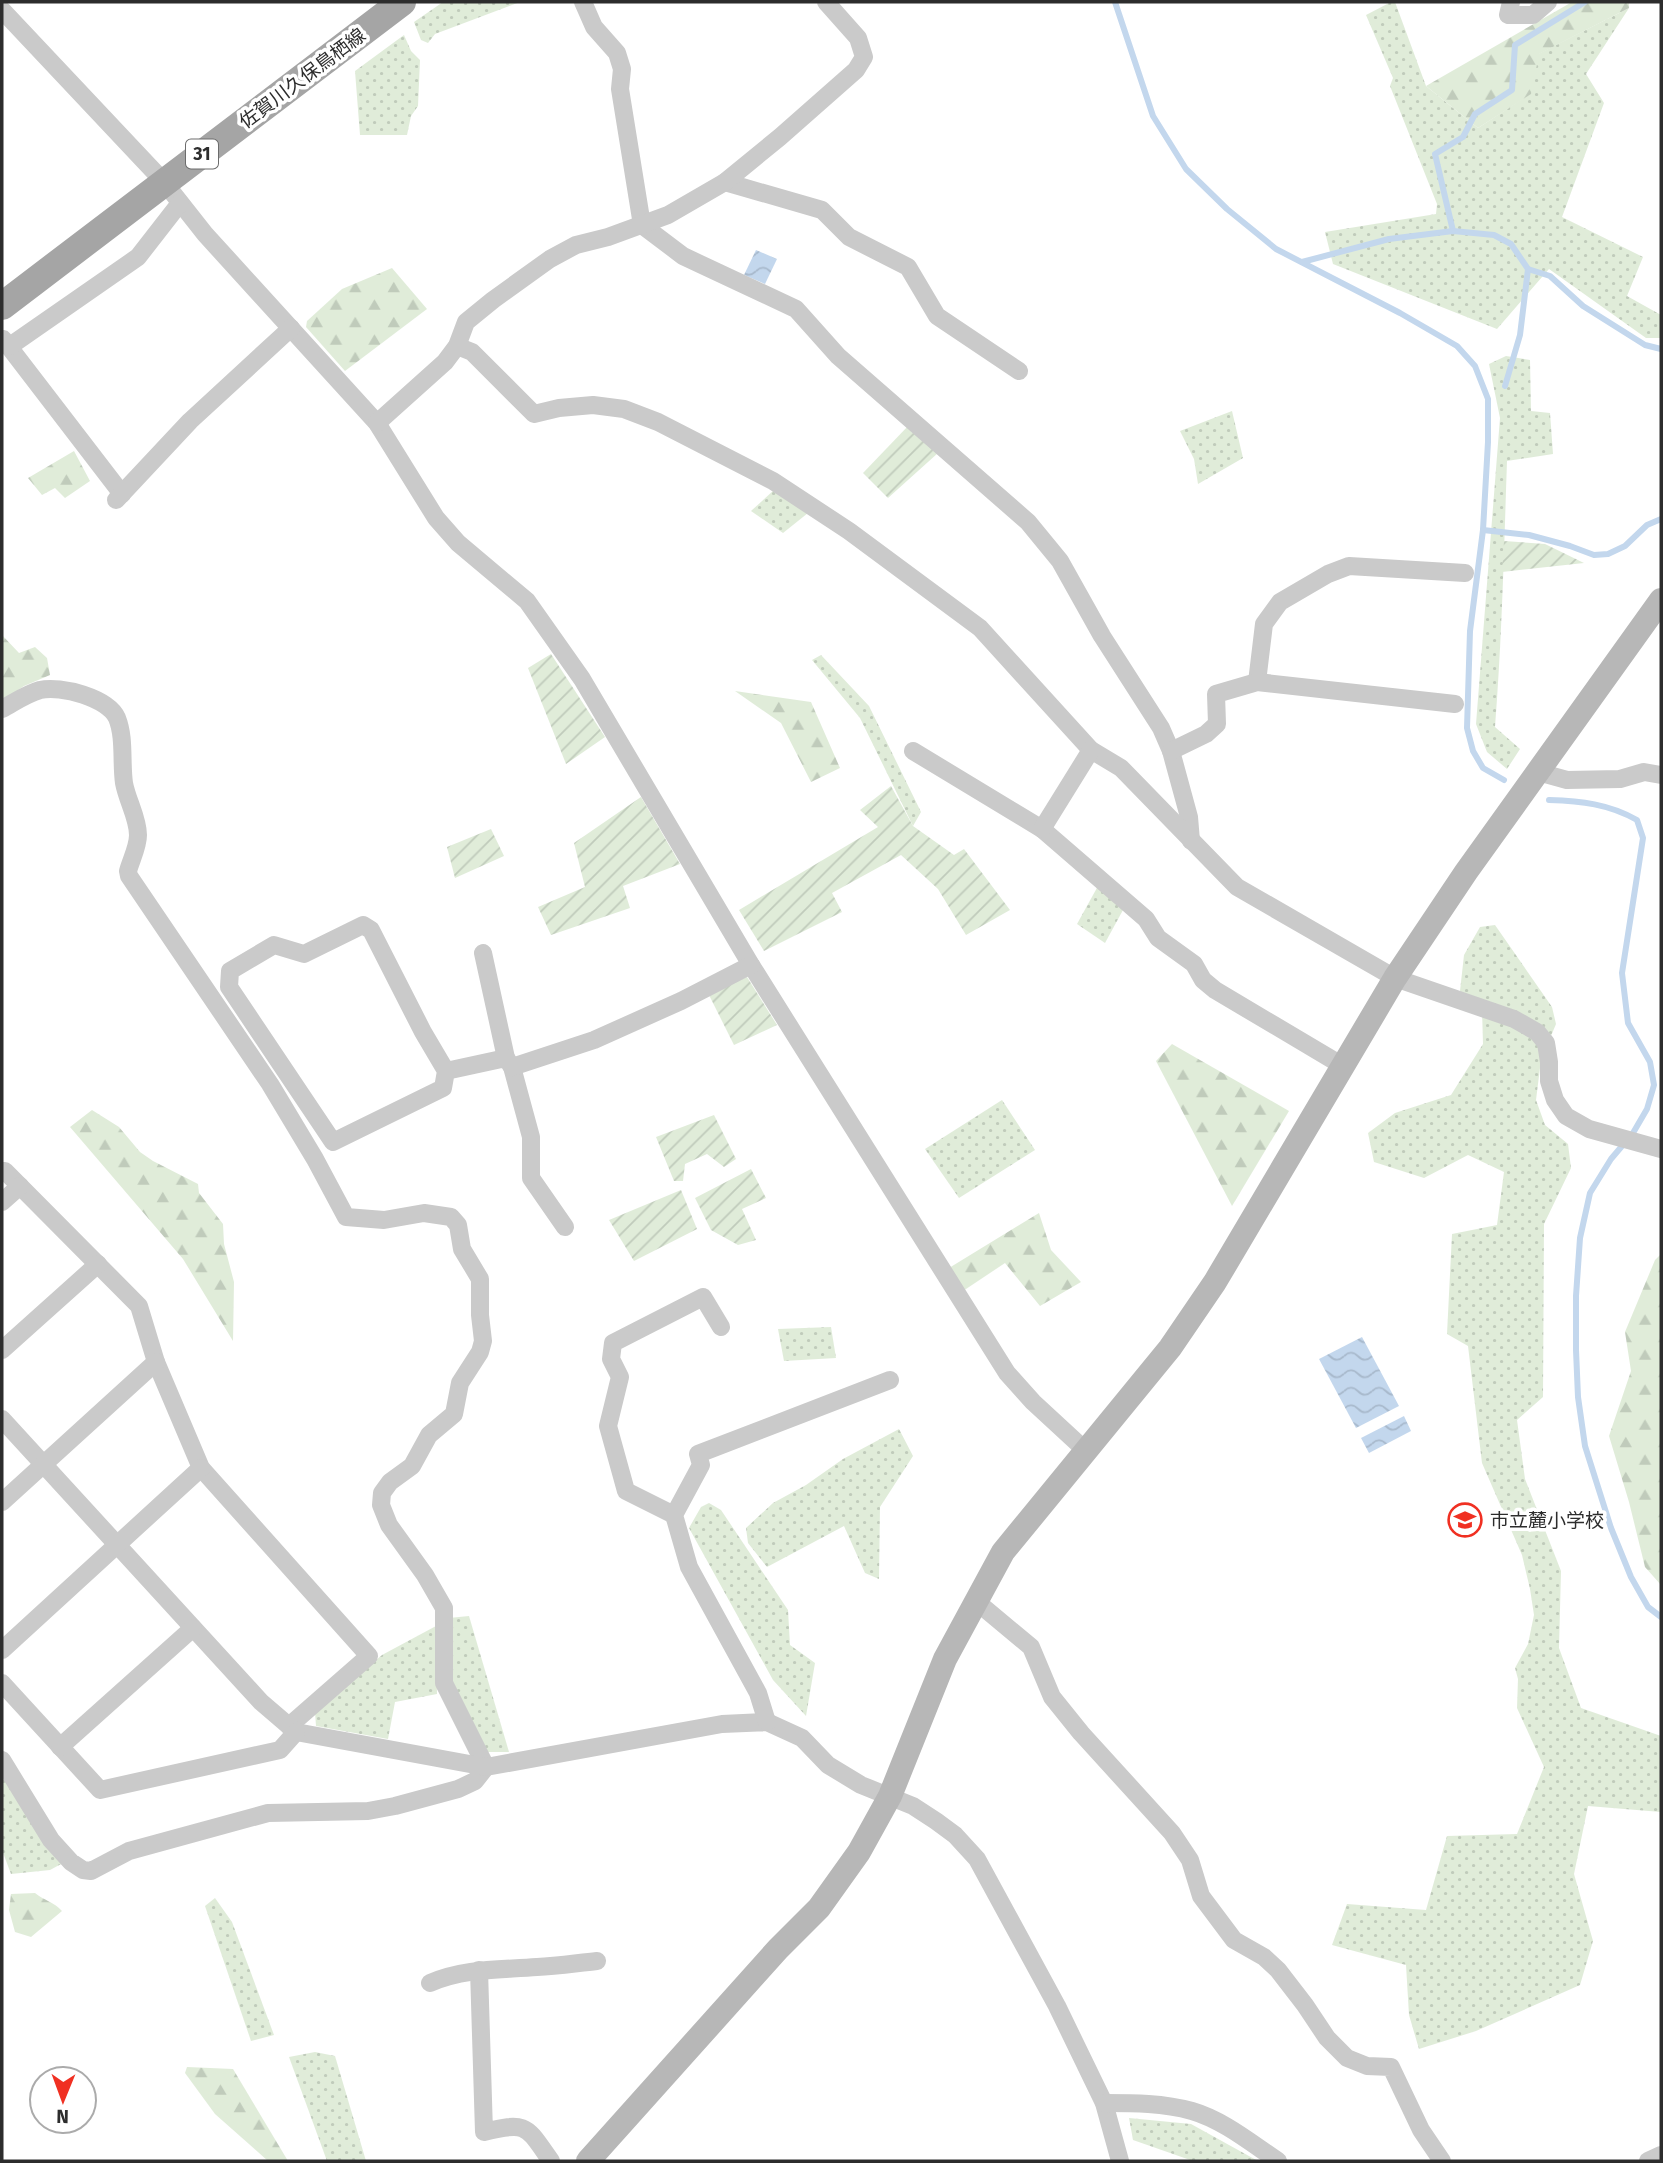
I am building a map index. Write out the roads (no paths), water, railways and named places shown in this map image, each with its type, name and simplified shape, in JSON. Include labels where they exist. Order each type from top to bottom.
[{"type":"main road","name":"佐賀川久保鳥栖線","points":[[2,306],[172,192],[402,2]]},
{"type":"street","points":[[583,2],[594,27],[617,53],[622,69],[620,89],[642,225],[683,256],[796,309],[838,356],[1028,522],[1060,561],[1102,636],[1161,728],[1171,751],[1189,817],[1191,841]]},
{"type":"street","points":[[377,423],[445,362],[457,346],[466,322],[550,259],[576,245],[668,215],[725,182],[856,70],[864,57],[858,38],[827,2]]},
{"type":"street","points":[[1511,2],[1508,15],[1532,15],[1548,2]]},
{"type":"street","points":[[2,10],[172,192],[205,234],[377,423],[436,518],[458,543],[527,601],[582,679],[751,965],[1007,1373],[1033,1402],[1085,1450]]},
{"type":"street","points":[[725,182],[822,209],[849,237],[908,267],[936,316],[1019,371]]},
{"type":"street","points":[[172,192],[138,257],[6,342],[119,497],[190,421],[291,328]]},
{"type":"street","points":[[457,346],[472,352],[534,414],[559,408],[593,405],[624,409],[658,422],[784,488],[859,537],[980,628],[1091,750],[1121,768],[1237,887],[1395,978],[1514,1019],[1537,1032],[1546,1043],[1549,1081],[1555,1100],[1566,1116],[1589,1129],[1657,1148]]},
{"type":"street","points":[[1257,682],[1264,624],[1280,602],[1328,574],[1349,566],[1465,573]]},
{"type":"street","points":[[589,2161],[778,1949],[819,1908],[859,1852],[890,1796],[946,1659],[1003,1552],[1170,1348],[1215,1282],[1395,978],[1466,872],[1661,600]]},
{"type":"street","points":[[1171,751],[1206,734],[1217,724],[1216,694],[1257,682],[1455,704]]},
{"type":"street","points":[[2,709],[27,694],[52,688],[96,699],[109,708],[117,718],[124,783],[138,831],[129,876],[270,1084],[346,1217],[384,1220],[438,1213],[451,1217],[457,1225],[462,1249],[480,1279],[479,1304],[483,1341],[480,1352],[460,1383],[454,1414],[429,1435],[412,1466],[390,1482],[382,1493],[381,1505],[390,1525],[444,1608],[444,1683],[486,1767]]},
{"type":"street","points":[[1042,829],[1091,750]]},
{"type":"street","points":[[913,751],[1042,829],[1146,919],[1158,938],[1194,964],[1203,980],[1215,990],[1343,1066]]},
{"type":"street","points":[[1538,772],[1567,780],[1620,779],[1644,772],[1661,775]]},
{"type":"street","points":[[363,925],[372,930],[423,1032],[446,1071],[443,1088],[333,1142],[229,987],[230,971],[274,946],[304,954],[363,925]]},
{"type":"street","points":[[483,953],[509,1063],[531,1137],[531,1178],[565,1227]]},
{"type":"street","points":[[446,1071],[509,1063],[594,1040],[751,965]]},
{"type":"street","points":[[2,1171],[5,1171],[139,1306],[156,1362],[201,1468],[369,1656],[293,1729],[280,1750],[100,1790],[2,1684]]},
{"type":"street","points":[[2,1202],[20,1186]]},
{"type":"street","points":[[2,1350],[98,1264]]},
{"type":"street","points":[[674,1515],[626,1491],[608,1426],[620,1377],[611,1359],[613,1343],[703,1297],[722,1326]]},
{"type":"street","points":[[2,1502],[156,1362]]},
{"type":"street","points":[[767,1722],[758,1693],[689,1567],[674,1515],[701,1465],[698,1454],[890,1380]]},
{"type":"street","points":[[2,1419],[261,1702],[293,1729],[486,1767],[722,1724],[767,1722],[802,1738],[828,1765],[850,1778],[912,1806],[936,1821],[955,1835],[977,1858],[1057,2006],[1104,2103],[1120,2161]]},
{"type":"street","points":[[2,1650],[201,1468]]},
{"type":"street","points":[[977,1602],[1031,1647],[1052,1697],[1172,1833],[1190,1860],[1201,1896],[1234,1940],[1264,1957],[1278,1970],[1327,2038],[1347,2059],[1367,2066],[1391,2067],[1421,2130],[1441,2161]]},
{"type":"street","points":[[60,1747],[193,1628]]},
{"type":"street","points":[[2,1760],[51,1840],[83,1871],[90,1871],[129,1851],[268,1813],[368,1811],[446,1792],[475,1781],[486,1767]]},
{"type":"street","points":[[430,1983],[446,1976],[479,1970],[597,1961]]},
{"type":"street","points":[[479,1970],[484,2132],[513,2125],[530,2132],[551,2161]]},
{"type":"street","points":[[1104,2103],[1147,2103],[1194,2112],[1225,2126],[1278,2161]]},
{"type":"street","points":[[1647,2161],[1661,2155]]},
{"type":"water","points":[[756,250],[777,259],[765,284],[744,275]]},
{"type":"water","points":[[1362,1337],[1399,1406],[1356,1428],[1319,1359]]},
{"type":"water","points":[[1404,1416],[1411,1431],[1369,1453],[1361,1438]]},
{"type":"waterway","points":[[1115,2],[1153,116],[1186,169],[1227,209],[1276,249],[1400,313],[1457,346],[1475,366],[1488,399],[1488,442],[1483,530],[1470,631],[1467,728],[1473,751],[1483,768],[1504,780]]},
{"type":"waterway","points":[[1453,231],[1435,154],[1463,137],[1475,114],[1512,90],[1515,45],[1585,2]]},
{"type":"waterway","points":[[1302,262],[1389,239],[1453,231],[1494,235],[1511,244],[1528,269],[1550,276],[1583,306],[1645,345],[1661,349]]},
{"type":"waterway","points":[[1505,386],[1520,335],[1528,269]]},
{"type":"waterway","points":[[1483,530],[1529,535],[1594,555],[1608,554],[1625,546],[1647,525],[1661,519]]},
{"type":"waterway","points":[[1549,800],[1584,803],[1616,810],[1637,820],[1643,838],[1622,973],[1628,1023],[1650,1062],[1654,1085],[1647,1109],[1633,1133],[1611,1159],[1590,1193],[1580,1238],[1576,1350],[1578,1397],[1585,1446],[1611,1528],[1631,1577],[1648,1607],[1661,1617]]},
{"type":"place","name":"市立麓小学校","points":[[1465,1520]]}]
